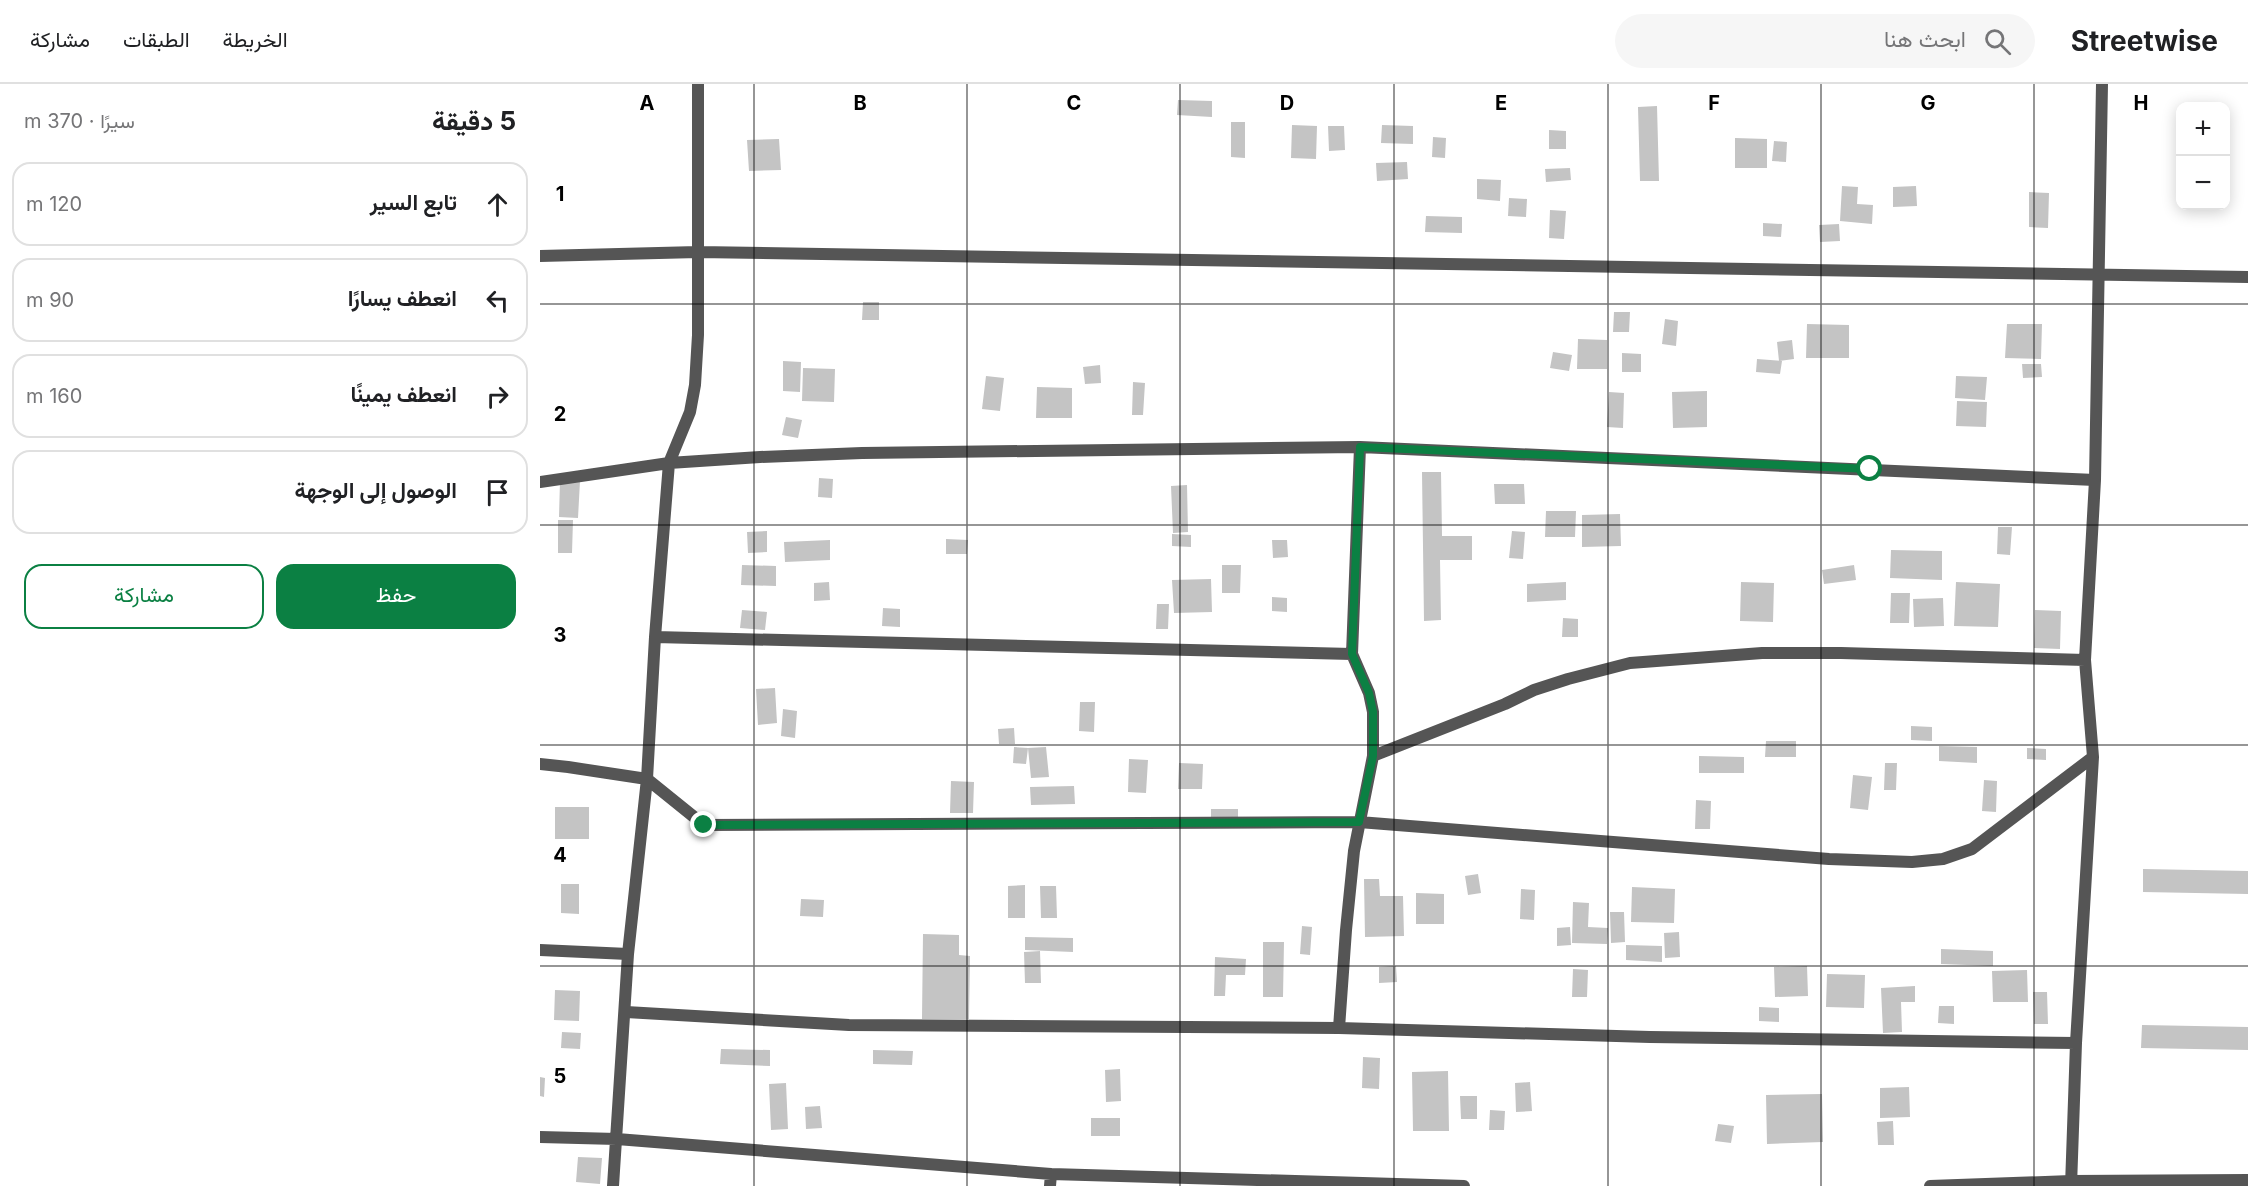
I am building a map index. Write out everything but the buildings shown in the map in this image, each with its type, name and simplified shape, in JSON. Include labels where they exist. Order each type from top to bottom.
[{"type":"street","points":[[613,1186],[628,954],[647,779],[655,637],[669,463],[690,412],[695,385],[698,84]]},
{"type":"street","points":[[2071,1184],[2076,1043],[2093,757],[2085,660],[2095,480],[2102,84]]},
{"type":"street","points":[[540,256],[698,252],[2248,277]]},
{"type":"street","points":[[540,482],[669,463],[862,453],[1360,447],[2095,480]]},
{"type":"street","points":[[1339,1028],[1346,930],[1359,822],[1373,756],[1373,712],[1369,693],[1352,654],[1360,447]]},
{"type":"street","points":[[655,637],[1352,654]]},
{"type":"street","points":[[1373,756],[1505,704],[1534,690],[1630,663],[1762,653],[2085,660]]},
{"type":"street","points":[[540,764],[568,766],[647,779],[704,825],[1359,822],[1829,859],[1922,861],[1943,859],[1972,849],[2093,757]]},
{"type":"street","points":[[540,950],[628,954]]},
{"type":"street","points":[[626,1012],[849,1024],[1339,1028],[1650,1037],[2076,1043]]},
{"type":"street","points":[[540,1137],[617,1139],[1050,1180],[1464,1186]]},
{"type":"street","points":[[1930,1186],[2248,1180]]},
{"type":"route","points":[[704,825],[1359,822],[1373,756],[1373,712],[1369,693],[1352,654],[1360,447],[1870,469]]}]
